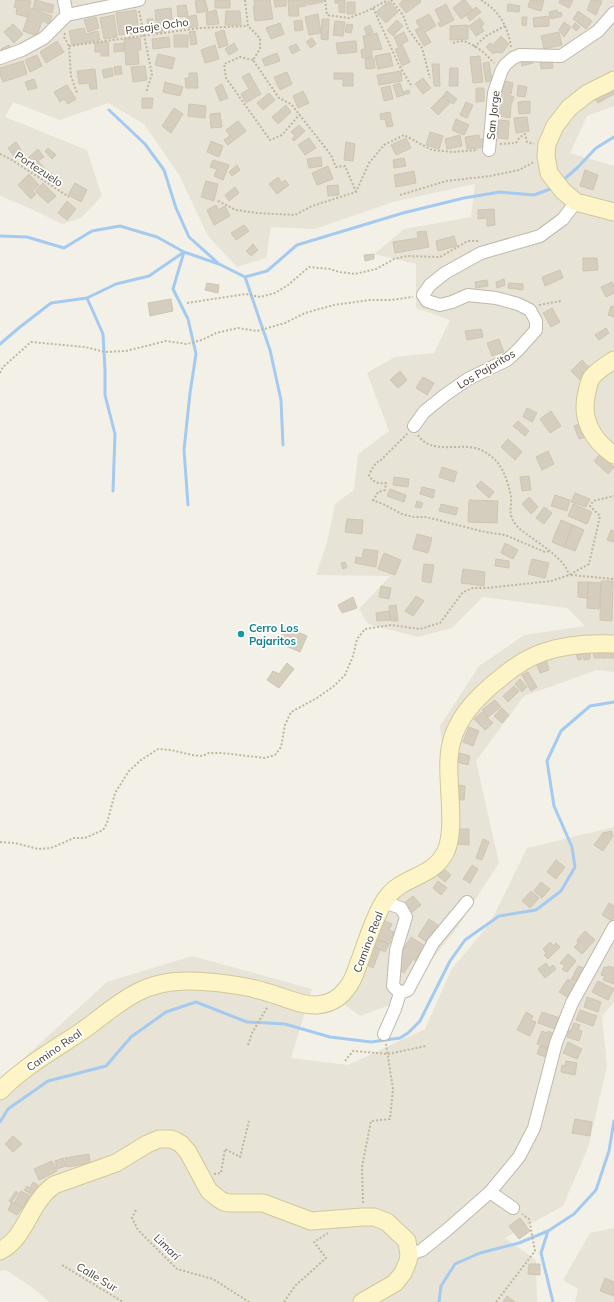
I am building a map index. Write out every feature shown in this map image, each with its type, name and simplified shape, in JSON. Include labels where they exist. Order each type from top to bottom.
[{"type":"street","points":[[64,0],[67,14]]},
{"type":"street","points":[[0,58],[22,50],[44,38],[67,14],[138,0]]},
{"type":"street","points":[[513,58],[520,55],[561,56],[598,31],[614,13]]},
{"type":"street","name":"San Jorge","points":[[489,150],[494,93],[501,72],[505,65],[513,58]]},
{"type":"street","points":[[614,80],[588,93],[569,108],[555,126],[546,150],[549,174],[563,191],[576,202],[614,212]]},
{"type":"street","points":[[524,307],[496,298],[468,294],[452,302],[440,305],[428,301],[423,295],[430,285],[446,272],[481,253],[540,236],[563,219],[576,202]]},
{"type":"street","name":"Los Pajaritos","points":[[414,426],[424,412],[445,395],[468,379],[506,360],[529,339],[536,330],[536,321],[530,310],[524,307]]},
{"type":"street","points":[[614,360],[590,378],[584,414],[588,426],[595,437],[608,451],[614,455]]},
{"type":"street","name":"Camino Real","points":[[0,1091],[8,1083],[31,1066],[135,994],[160,984],[187,981],[230,985],[266,992],[310,1005],[322,1004],[335,999],[346,990],[354,978],[367,939],[388,895],[398,886],[432,869],[438,863],[446,850],[450,835],[449,758],[451,747],[456,731],[463,717],[477,697],[518,664],[544,652],[567,646],[590,643],[614,644]]},
{"type":"street","points":[[384,902],[401,908],[406,917],[396,950],[393,986],[400,993]]},
{"type":"street","points":[[400,993],[408,990],[433,943],[467,902]]},
{"type":"street","points":[[409,1255],[422,1250],[490,1192],[519,1157],[534,1128],[556,1043],[572,1002],[614,927]]},
{"type":"street","points":[[384,1034],[400,993]]},
{"type":"street","points":[[0,1251],[15,1240],[20,1234],[38,1200],[54,1185],[116,1163],[147,1144],[159,1139],[171,1139],[181,1144],[188,1152],[209,1191],[224,1202],[263,1203],[311,1221],[374,1217],[387,1222],[407,1241],[409,1255],[406,1268],[395,1283],[362,1302]]},
{"type":"street","points":[[490,1192],[513,1208]]},
{"type":"path","points":[[138,0],[152,74],[146,93]]},
{"type":"path","points":[[245,0],[248,26],[260,38],[260,49],[253,60]]},
{"type":"path","points":[[325,0],[327,15],[349,18],[388,0]]},
{"type":"path","points":[[391,0],[403,15],[408,29],[422,48],[430,78]]},
{"type":"path","points":[[481,0],[488,4],[502,18],[509,35],[513,58]]},
{"type":"path","points":[[373,8],[399,65],[412,88]]},
{"type":"path","name":"Pasaje Ocho","points":[[77,93],[71,76],[69,46],[200,28],[248,26]]},
{"type":"path","points":[[474,47],[486,36],[505,26]]},
{"type":"path","points":[[453,43],[461,41],[484,53],[501,72]]},
{"type":"path","points":[[300,114],[282,134],[270,140],[226,78],[224,64],[240,57],[253,60],[279,98],[291,104],[300,114],[331,155],[336,167],[344,166],[356,192]]},
{"type":"path","points":[[218,201],[236,210],[257,214],[296,215],[312,206],[356,192],[369,163],[384,145],[404,135],[432,150],[453,152],[489,150],[497,143],[516,143],[525,134],[527,142],[546,150]]},
{"type":"path","points":[[400,195],[446,181],[490,176],[519,170],[546,150]]},
{"type":"path","name":"Portezuelo","points":[[0,154],[12,160],[69,197]]},
{"type":"path","points":[[187,302],[246,294],[260,297],[274,294],[288,285],[309,267],[355,274],[376,269],[394,259],[407,256],[440,256],[468,241],[484,242]]},
{"type":"path","points":[[0,373],[3,367],[31,342],[84,347],[105,352],[126,352],[166,341],[187,344],[202,340],[216,333],[238,328],[257,332],[285,324],[305,313],[334,305],[370,300],[390,300],[423,295]]},
{"type":"path","points":[[524,307],[549,304],[561,300]]},
{"type":"path","points":[[550,551],[545,552],[504,535],[484,532],[426,517],[414,517],[402,514],[373,500],[378,492],[385,490],[386,483],[374,482],[370,476],[371,472],[377,462],[395,447],[414,426],[419,437],[428,444],[444,448],[466,446],[483,450],[498,462],[504,471],[511,496],[510,514],[517,527],[550,551],[562,563],[569,575]]},
{"type":"path","points":[[0,842],[15,843],[38,849],[51,848],[74,838],[90,836],[103,830],[107,824],[115,793],[129,771],[141,760],[158,749],[171,750],[192,756],[202,756],[209,753],[222,753],[265,758],[275,755],[281,747],[285,725],[291,712],[317,698],[334,686],[345,675],[353,656],[357,639],[365,629],[391,625],[420,629],[440,623],[463,592],[473,588],[487,588],[551,581],[569,575],[590,564],[600,516],[590,506],[593,501],[614,496]]},
{"type":"path","points":[[569,575],[614,579]]},
{"type":"path","points":[[248,1045],[252,1033],[267,1007]]},
{"type":"path","points":[[345,1061],[352,1051],[388,1054],[404,1052],[426,1046]]},
{"type":"path","points":[[363,1217],[362,1167],[371,1121],[390,1119],[393,1089],[388,1054]]},
{"type":"path","points":[[200,1175],[221,1173],[225,1149],[240,1157],[249,1121]]},
{"type":"path","points":[[496,1302],[535,1251],[529,1219],[513,1208]]},
{"type":"path","name":"Limarí","points":[[136,1210],[132,1218],[138,1230],[177,1269],[213,1279],[249,1302]]},
{"type":"path","points":[[284,1302],[295,1286],[326,1258],[314,1242],[334,1230]]},
{"type":"path","name":"Calle Sur","points":[[62,1265],[123,1302]]},
{"type":"shaded area","points":[[0,0],[614,0],[614,106],[587,116],[570,153],[614,166],[614,672],[597,670],[524,696],[476,761],[499,863],[457,928],[398,1002],[360,1016],[344,1004],[392,898],[453,836],[440,726],[479,666],[524,635],[585,626],[567,608],[483,597],[452,628],[418,637],[368,624],[359,609],[390,576],[316,575],[327,542],[335,504],[354,490],[358,454],[389,431],[367,373],[395,357],[434,353],[450,320],[416,308],[416,264],[374,254],[404,229],[471,217],[475,184],[393,202],[315,229],[271,227],[266,258],[237,267],[208,236],[179,175],[144,124],[108,103],[60,120],[13,102],[5,117],[87,150],[102,196],[81,218],[62,224],[0,196]]},
{"type":"shaded area","points":[[614,827],[614,1002],[602,1016],[607,1066],[588,1148],[563,1206],[505,1238],[536,1260],[537,1302],[49,1302],[33,1288],[6,1270],[0,1271],[0,1102],[25,1057],[107,982],[192,956],[312,989],[291,1058],[348,1065],[425,1029],[451,970],[490,923],[527,848]]},
{"type":"shaded area","points":[[614,1228],[614,1302],[575,1302],[578,1289],[563,1280],[590,1233]]},
{"type":"building","points":[[16,0],[31,1],[27,17],[16,14],[17,8],[14,7]]},
{"type":"building","points":[[35,0],[54,5],[52,13],[33,8]]},
{"type":"building","points":[[205,0],[208,11],[197,13],[195,1]]},
{"type":"building","points":[[215,0],[230,0],[230,8],[215,8]]},
{"type":"building","points":[[254,0],[270,0],[273,19],[255,21],[253,6],[255,6]]},
{"type":"building","points":[[274,0],[286,0],[286,6],[275,7]]},
{"type":"building","points":[[288,0],[306,0],[306,6],[298,7],[299,16],[289,16]]},
{"type":"building","points":[[307,0],[323,0],[323,2],[308,5]]},
{"type":"building","points":[[335,0],[345,0],[345,13],[339,12],[339,3],[335,3]]},
{"type":"building","points":[[403,0],[420,0],[421,2],[406,13],[399,4]]},
{"type":"building","points":[[465,0],[473,10],[461,19],[453,8]]},
{"type":"building","points":[[530,0],[544,0],[541,11],[528,7]]},
{"type":"building","points":[[560,0],[573,0],[569,8],[559,3]]},
{"type":"building","points":[[591,0],[602,1],[596,15],[587,10]]},
{"type":"building","points":[[389,1],[398,12],[386,23],[376,12]]},
{"type":"building","points":[[347,2],[355,2],[355,14],[347,14]]},
{"type":"building","points":[[446,4],[454,20],[440,27],[438,23],[441,22],[435,10]]},
{"type":"building","points":[[508,4],[520,6],[519,12],[507,11]]},
{"type":"building","points":[[186,5],[188,16],[178,17],[177,6]]},
{"type":"building","points":[[476,7],[481,12],[470,21],[466,15]]},
{"type":"building","points":[[31,8],[52,16],[49,24],[42,21],[37,36],[23,31]]},
{"type":"building","points":[[171,8],[172,19],[156,21],[155,10]]},
{"type":"building","points":[[136,10],[139,33],[119,35],[116,13]]},
{"type":"building","points":[[216,10],[219,24],[207,25],[206,13]]},
{"type":"building","points":[[557,10],[558,13],[561,12],[562,16],[551,19],[549,12]]},
{"type":"building","points":[[226,11],[240,11],[241,25],[225,25]]},
{"type":"building","points":[[578,11],[592,21],[586,29],[573,19]]},
{"type":"building","points":[[318,14],[321,33],[309,35],[305,17]]},
{"type":"building","points":[[429,14],[436,26],[425,32],[431,42],[424,46],[415,30],[420,28],[416,21]]},
{"type":"building","points":[[114,15],[117,37],[104,39],[100,18]]},
{"type":"building","points":[[196,15],[198,26],[189,28],[186,17]]},
{"type":"building","points":[[549,16],[549,26],[534,27],[533,18]]},
{"type":"building","points":[[96,17],[99,28],[88,32],[84,20]]},
{"type":"building","points":[[522,17],[527,17],[526,26],[522,25]]},
{"type":"building","points":[[480,18],[484,24],[481,26],[484,31],[476,36],[469,26]]},
{"type":"building","points":[[147,19],[153,19],[153,23],[161,22],[163,32],[149,34]]},
{"type":"building","points":[[322,19],[329,19],[328,40],[321,39]]},
{"type":"building","points":[[302,20],[303,30],[295,31],[294,21]]},
{"type":"building","points":[[397,20],[403,26],[393,36],[387,30]]},
{"type":"building","points":[[335,21],[345,22],[343,36],[333,35]]},
{"type":"building","points":[[564,22],[571,27],[564,37],[559,30]]},
{"type":"building","points":[[280,23],[284,34],[271,39],[266,28]]},
{"type":"building","points":[[575,23],[580,27],[576,31],[572,27]]},
{"type":"building","points":[[13,24],[23,34],[14,43],[4,32]]},
{"type":"building","points":[[347,24],[353,25],[351,33],[345,32]]},
{"type":"building","points":[[370,25],[373,32],[367,35],[364,28]]},
{"type":"building","points":[[468,25],[468,39],[450,40],[450,26]]},
{"type":"building","points":[[84,28],[86,34],[98,31],[100,40],[72,45],[69,31]]},
{"type":"building","points":[[224,30],[228,45],[219,48],[215,33]]},
{"type":"building","points":[[195,31],[197,44],[191,45],[189,32]]},
{"type":"building","points":[[404,32],[408,41],[402,44],[410,62],[402,66],[395,49],[399,48],[394,37]]},
{"type":"building","points":[[559,32],[562,45],[544,49],[541,36]]},
{"type":"building","points":[[377,33],[382,49],[372,50],[372,57],[362,58],[361,50],[365,49],[363,36]]},
{"type":"building","points":[[174,35],[188,35],[188,47],[174,47]]},
{"type":"building","points":[[501,36],[509,44],[502,53],[496,52],[493,54],[486,47],[490,43],[493,45]]},
{"type":"building","points":[[169,37],[170,47],[153,49],[152,39]]},
{"type":"building","points":[[140,38],[141,50],[138,50],[139,64],[126,65],[124,39]]},
{"type":"building","points":[[312,38],[316,44],[311,48],[306,42]]},
{"type":"building","points":[[57,41],[64,52],[46,63],[40,52]]},
{"type":"building","points":[[356,41],[357,52],[338,54],[336,43]]},
{"type":"building","points":[[108,42],[109,56],[101,56],[101,52],[95,52],[95,43]]},
{"type":"building","points":[[124,43],[124,51],[114,52],[114,44]]},
{"type":"building","points":[[234,43],[238,50],[229,55],[225,49]]},
{"type":"building","points":[[296,44],[300,50],[292,54],[289,47]]},
{"type":"building","points":[[9,45],[12,51],[4,55],[1,49]]},
{"type":"building","points":[[215,45],[219,59],[205,63],[201,50]]},
{"type":"building","points":[[277,53],[280,61],[265,66],[262,59]]},
{"type":"building","points":[[390,53],[393,66],[378,69],[375,56]]},
{"type":"building","points":[[158,54],[175,58],[172,69],[155,65]]},
{"type":"building","points":[[37,55],[42,66],[30,72],[25,60]]},
{"type":"building","points":[[480,56],[483,82],[473,83],[470,57]]},
{"type":"building","points":[[531,57],[533,63],[522,66],[521,60]]},
{"type":"building","points":[[374,58],[375,68],[366,69],[365,59]]},
{"type":"building","points":[[23,61],[27,74],[3,82],[0,74],[0,68]]},
{"type":"building","points":[[489,62],[492,81],[486,82],[483,63]]},
{"type":"building","points":[[540,62],[552,62],[553,68],[541,69]]},
{"type":"building","points":[[432,64],[439,64],[440,86],[434,86]]},
{"type":"building","points":[[121,66],[122,74],[115,75],[114,67]]},
{"type":"building","points":[[145,66],[147,80],[133,82],[131,67]]},
{"type":"building","points":[[112,68],[113,76],[104,78],[102,70]]},
{"type":"building","points":[[450,68],[458,68],[458,86],[449,86]]},
{"type":"building","points":[[95,69],[97,89],[90,89],[89,83],[79,84],[77,71]]},
{"type":"building","points":[[401,71],[402,81],[379,85],[377,75]]},
{"type":"building","points":[[287,72],[292,84],[280,90],[274,77]]},
{"type":"building","points":[[189,73],[197,73],[198,88],[186,88],[185,78],[189,78]]},
{"type":"building","points":[[249,73],[261,94],[246,103],[241,94],[249,89],[242,77]]},
{"type":"building","points":[[334,73],[353,73],[353,86],[343,86],[343,79],[334,79]]},
{"type":"building","points":[[423,78],[431,88],[423,94],[415,84]]},
{"type":"building","points":[[34,79],[37,88],[28,90],[25,82]]},
{"type":"building","points":[[505,81],[513,83],[511,94],[502,91]]},
{"type":"building","points":[[165,82],[183,87],[180,96],[163,92]]},
{"type":"building","points":[[614,82],[614,94],[598,103],[592,94]]},
{"type":"building","points":[[400,83],[403,92],[409,90],[410,93],[397,97],[393,85]]},
{"type":"building","points":[[222,84],[228,98],[220,101],[215,88]]},
{"type":"building","points":[[67,85],[76,99],[68,104],[64,99],[60,102],[54,92]]},
{"type":"building","points":[[518,85],[527,87],[525,97],[517,96]]},
{"type":"building","points":[[390,86],[393,99],[384,101],[381,88]]},
{"type":"building","points":[[476,88],[484,88],[484,101],[476,102]]},
{"type":"building","points":[[303,91],[309,103],[298,108],[293,96]]},
{"type":"building","points":[[447,91],[457,99],[453,104],[443,96]]},
{"type":"building","points":[[501,92],[514,97],[511,105],[510,118],[499,116],[499,101]]},
{"type":"building","points":[[269,93],[275,100],[263,110],[257,103]]},
{"type":"building","points":[[443,96],[450,103],[438,115],[431,108]]},
{"type":"building","points":[[142,98],[153,98],[152,108],[142,108]]},
{"type":"building","points":[[530,101],[530,113],[519,114],[518,102]]},
{"type":"building","points":[[466,102],[473,105],[467,118],[460,115]]},
{"type":"building","points":[[189,104],[206,106],[205,118],[188,116]]},
{"type":"building","points":[[286,105],[291,112],[278,124],[272,117]]},
{"type":"building","points":[[174,108],[183,114],[171,133],[162,126]]},
{"type":"building","points":[[390,112],[393,126],[387,127],[385,119],[381,120],[380,114]]},
{"type":"building","points":[[220,113],[222,127],[211,128],[210,114]]},
{"type":"building","points":[[527,117],[529,131],[516,133],[514,118]]},
{"type":"building","points":[[456,119],[469,125],[464,135],[452,130]]},
{"type":"building","points":[[499,120],[509,121],[508,139],[498,138]]},
{"type":"building","points":[[238,121],[246,131],[228,145],[224,140],[230,136],[226,130]]},
{"type":"building","points":[[299,125],[305,131],[294,141],[292,139],[295,136],[291,132]]},
{"type":"building","points":[[430,132],[443,136],[439,149],[426,145]]},
{"type":"building","points":[[460,135],[462,146],[447,149],[445,139]]},
{"type":"building","points":[[479,135],[480,139],[487,139],[488,147],[467,149],[465,137]]},
{"type":"building","points":[[309,138],[316,148],[305,155],[298,145]]},
{"type":"building","points":[[406,138],[411,148],[396,155],[391,145]]},
{"type":"building","points":[[211,141],[223,146],[219,157],[207,152]]},
{"type":"building","points":[[16,142],[23,153],[15,158],[8,148]]},
{"type":"building","points":[[346,142],[355,144],[353,161],[344,160]]},
{"type":"building","points":[[48,148],[56,155],[52,159],[45,151]]},
{"type":"building","points":[[38,149],[44,157],[38,161],[47,171],[39,177],[29,166],[32,164],[27,159]]},
{"type":"building","points":[[321,157],[322,166],[309,168],[307,159]]},
{"type":"building","points":[[404,158],[406,166],[394,168],[393,160]]},
{"type":"building","points":[[213,160],[229,165],[223,180],[214,176],[217,169],[210,167]]},
{"type":"building","points":[[237,165],[240,170],[232,176],[229,172]]},
{"type":"building","points":[[328,166],[333,179],[317,185],[312,173]]},
{"type":"building","points":[[585,170],[598,175],[593,190],[580,186]]},
{"type":"building","points":[[414,171],[416,183],[396,187],[394,175]]},
{"type":"building","points":[[52,173],[60,181],[54,186],[46,177]]},
{"type":"building","points":[[29,174],[39,185],[32,191],[36,194],[31,199],[18,185]]},
{"type":"building","points":[[278,177],[282,183],[285,180],[289,185],[277,194],[269,184]]},
{"type":"building","points":[[206,181],[218,184],[214,201],[201,197]]},
{"type":"building","points":[[43,183],[56,196],[48,203],[35,191]]},
{"type":"building","points":[[75,183],[87,190],[81,202],[68,195]]},
{"type":"building","points":[[338,185],[339,195],[328,196],[327,186]]},
{"type":"building","points":[[235,187],[239,193],[229,201],[225,195]]},
{"type":"building","points":[[67,201],[76,209],[67,220],[58,213]]},
{"type":"building","points":[[216,205],[218,210],[225,206],[230,216],[214,225],[207,210]]},
{"type":"building","points":[[494,209],[495,225],[487,226],[487,218],[478,219],[478,210]]},
{"type":"building","points":[[244,225],[249,231],[236,240],[231,233]]},
{"type":"building","points":[[426,231],[429,247],[395,253],[393,242],[418,238],[417,232]]},
{"type":"building","points":[[454,236],[457,246],[438,251],[436,241]]},
{"type":"building","points":[[253,244],[258,250],[251,256],[246,251]]},
{"type":"building","points":[[374,254],[374,259],[365,261],[364,255]]},
{"type":"building","points":[[583,258],[597,258],[598,270],[583,271]]},
{"type":"building","points":[[560,270],[563,278],[545,286],[542,277]]},
{"type":"building","points":[[504,279],[505,285],[497,288],[496,282]]},
{"type":"building","points":[[487,280],[488,286],[476,288],[475,282]]},
{"type":"building","points":[[612,282],[614,285],[614,293],[606,297],[601,287]]},
{"type":"building","points":[[207,283],[219,285],[218,293],[205,290]]},
{"type":"building","points":[[509,283],[523,284],[523,290],[508,288]]},
{"type":"building","points":[[171,299],[173,311],[150,316],[148,303]]},
{"type":"building","points":[[611,306],[614,307],[614,317],[608,315]]},
{"type":"building","points":[[552,308],[560,322],[551,327],[543,313]]},
{"type":"building","points":[[606,328],[609,333],[599,340],[595,335]]},
{"type":"building","points":[[481,329],[483,337],[467,340],[465,331]]},
{"type":"building","points":[[499,339],[504,352],[492,356],[487,343]]},
{"type":"building","points":[[582,360],[591,369],[580,380],[571,371]]},
{"type":"building","points":[[400,371],[407,380],[398,388],[390,380]]},
{"type":"building","points":[[423,377],[434,383],[427,395],[416,388]]},
{"type":"building","points":[[527,408],[537,413],[532,422],[523,417]]},
{"type":"building","points":[[551,411],[561,426],[550,433],[540,419]]},
{"type":"building","points":[[518,421],[529,431],[525,436],[513,426]]},
{"type":"building","points":[[584,422],[590,435],[579,439],[574,426]]},
{"type":"building","points":[[508,439],[522,452],[515,460],[501,447]]},
{"type":"building","points":[[548,451],[554,464],[542,470],[536,457]]},
{"type":"building","points":[[600,454],[614,467],[608,474],[594,461]]},
{"type":"building","points":[[442,467],[457,472],[454,482],[439,477]]},
{"type":"building","points":[[529,476],[531,490],[522,491],[520,477]]},
{"type":"building","points":[[394,477],[409,479],[408,487],[393,485]]},
{"type":"building","points":[[481,481],[494,492],[489,498],[476,486]]},
{"type":"building","points":[[422,487],[435,490],[433,498],[420,494]]},
{"type":"building","points":[[390,489],[406,495],[404,502],[387,496]]},
{"type":"building","points":[[575,493],[590,499],[586,507],[571,502]]},
{"type":"building","points":[[555,495],[570,500],[567,511],[551,506]]},
{"type":"building","points":[[529,497],[538,507],[531,514],[522,504]]},
{"type":"building","points":[[469,500],[498,501],[497,523],[468,522]]},
{"type":"building","points":[[417,501],[423,503],[421,508],[415,507]]},
{"type":"building","points":[[441,504],[458,508],[456,515],[439,511]]},
{"type":"building","points":[[573,504],[592,512],[587,524],[568,516]]},
{"type":"building","points":[[544,507],[552,513],[544,524],[536,518]]},
{"type":"building","points":[[347,519],[363,520],[362,534],[345,532]]},
{"type":"building","points":[[561,520],[573,525],[564,547],[552,542]]},
{"type":"building","points":[[573,525],[584,530],[575,551],[564,547]]},
{"type":"building","points":[[611,530],[614,531],[614,542],[607,540]]},
{"type":"building","points":[[417,534],[432,538],[428,553],[413,549]]},
{"type":"building","points":[[505,543],[518,550],[513,559],[501,553]]},
{"type":"building","points":[[364,549],[378,551],[376,567],[355,563],[356,557],[362,558]]},
{"type":"building","points":[[384,553],[401,560],[395,575],[378,569]]},
{"type":"building","points":[[496,559],[509,561],[509,568],[495,566]]},
{"type":"building","points":[[532,559],[549,563],[545,578],[528,574]]},
{"type":"building","points":[[345,562],[347,567],[343,569],[341,563]]},
{"type":"building","points":[[424,564],[434,565],[431,583],[422,581]]},
{"type":"building","points":[[463,569],[485,572],[484,586],[461,583]]},
{"type":"building","points":[[601,581],[613,581],[612,621],[600,620]]},
{"type":"building","points":[[578,582],[588,582],[587,598],[578,597]]},
{"type":"building","points":[[588,582],[601,583],[599,609],[587,608]]},
{"type":"building","points":[[381,586],[391,588],[389,599],[379,597]]},
{"type":"building","points":[[416,596],[424,601],[413,616],[405,611]]},
{"type":"building","points":[[353,597],[357,608],[342,613],[338,605]]},
{"type":"building","points":[[396,605],[398,621],[391,621],[389,606]]},
{"type":"building","points":[[389,611],[390,620],[377,621],[376,613]]},
{"type":"building","points":[[285,627],[307,636],[300,652],[279,643]]},
{"type":"building","points":[[599,645],[600,658],[594,658],[593,646]]},
{"type":"building","points":[[601,647],[614,647],[614,658],[601,658]]},
{"type":"building","points":[[581,652],[582,659],[578,660],[576,653]]},
{"type":"building","points":[[583,652],[590,652],[590,659],[584,660]]},
{"type":"building","points":[[546,659],[549,670],[540,673],[536,663]]},
{"type":"building","points":[[287,663],[294,669],[279,688],[267,680],[273,671],[279,674]]},
{"type":"building","points":[[528,672],[537,687],[531,691],[522,675]]},
{"type":"building","points":[[520,679],[527,687],[522,692],[515,684]]},
{"type":"building","points":[[514,686],[519,691],[508,702],[503,696]]},
{"type":"building","points":[[495,700],[501,707],[488,717],[482,710]]},
{"type":"building","points":[[502,708],[509,715],[502,723],[494,716]]},
{"type":"building","points":[[482,712],[493,723],[485,730],[474,719]]},
{"type":"building","points":[[469,727],[479,731],[473,746],[463,742]]},
{"type":"building","points":[[460,753],[470,756],[468,765],[457,762]]},
{"type":"building","points":[[456,785],[465,786],[464,800],[455,800]]},
{"type":"building","points":[[457,829],[469,829],[469,845],[456,844]]},
{"type":"building","points":[[611,831],[613,836],[603,851],[594,845],[603,833]]},
{"type":"building","points":[[483,839],[489,842],[482,860],[476,858]]},
{"type":"building","points":[[556,860],[565,867],[556,879],[547,872]]},
{"type":"building","points":[[472,865],[478,869],[470,883],[463,879]]},
{"type":"building","points":[[444,869],[451,875],[445,882],[438,876]]},
{"type":"building","points":[[438,881],[447,888],[441,895],[433,888]]},
{"type":"building","points":[[541,882],[550,889],[542,898],[534,891]]},
{"type":"building","points":[[531,891],[539,898],[530,908],[522,901]]},
{"type":"building","points":[[413,896],[421,905],[411,913],[403,904]]},
{"type":"building","points":[[609,903],[614,906],[614,917],[612,921],[602,915]]},
{"type":"building","points":[[429,919],[439,926],[428,943],[418,936]]},
{"type":"building","points":[[383,920],[392,924],[389,930],[394,932],[389,944],[376,938]]},
{"type":"building","points":[[585,931],[595,940],[582,954],[574,947],[578,943],[577,940]]},
{"type":"building","points":[[411,937],[425,946],[415,961],[413,959],[404,973],[397,969],[402,960],[400,959],[403,955],[401,953]]},
{"type":"building","points":[[376,939],[389,944],[385,952],[373,946]]},
{"type":"building","points":[[550,942],[554,946],[556,943],[560,947],[548,959],[544,955],[546,953],[543,949]]},
{"type":"building","points":[[374,947],[380,950],[373,968],[367,965]]},
{"type":"building","points":[[568,954],[576,961],[567,972],[562,969],[565,966],[560,963]]},
{"type":"building","points":[[546,963],[549,968],[553,965],[556,969],[545,978],[538,969]]},
{"type":"building","points":[[578,966],[584,968],[582,973],[585,974],[580,984],[571,980]]},
{"type":"building","points":[[608,966],[614,968],[614,984],[603,980],[605,976],[601,975],[604,967],[607,968]]},
{"type":"building","points":[[568,979],[577,986],[569,998],[559,992]]},
{"type":"building","points":[[598,981],[614,989],[608,1000],[592,992]]},
{"type":"building","points":[[587,997],[601,1002],[598,1012],[584,1007]]},
{"type":"building","points":[[580,1010],[597,1016],[593,1026],[576,1020]]},
{"type":"building","points":[[526,1012],[533,1016],[531,1020],[536,1022],[530,1036],[517,1030]]},
{"type":"building","points":[[542,1012],[560,1018],[555,1029],[538,1023]]},
{"type":"building","points":[[574,1023],[580,1025],[578,1030],[582,1031],[579,1041],[567,1037],[569,1030],[571,1031]]},
{"type":"building","points":[[542,1031],[547,1033],[548,1031],[555,1034],[549,1048],[537,1044]]},
{"type":"building","points":[[568,1042],[582,1049],[577,1059],[563,1053]]},
{"type":"building","points":[[540,1046],[549,1049],[546,1057],[537,1054]]},
{"type":"building","points":[[566,1061],[577,1063],[575,1075],[561,1072],[562,1065],[565,1066]]},
{"type":"building","points":[[575,1119],[592,1122],[590,1136],[572,1133]]},
{"type":"building","points":[[13,1136],[22,1144],[13,1152],[5,1144]]},
{"type":"building","points":[[89,1154],[90,1163],[67,1167],[65,1158]]},
{"type":"building","points":[[63,1158],[66,1166],[57,1169],[55,1161]]},
{"type":"building","points":[[52,1161],[57,1171],[39,1180],[34,1169]]},
{"type":"building","points":[[33,1182],[38,1185],[32,1195],[24,1190],[27,1186],[30,1188]]},
{"type":"building","points":[[16,1191],[18,1193],[11,1203],[9,1201]]},
{"type":"building","points":[[21,1191],[30,1196],[23,1208],[14,1203]]},
{"type":"building","points":[[12,1202],[22,1208],[17,1215],[8,1210]]},
{"type":"building","points":[[520,1218],[530,1231],[519,1239],[509,1226]]},
{"type":"building","points":[[529,1264],[540,1264],[540,1275],[528,1274]]},
{"type":"building","points":[[605,1278],[614,1282],[614,1296],[600,1291]]},
{"type":"building","points":[[507,1296],[515,1302],[503,1302]]},
{"type":"waterway","points":[[109,110],[145,144],[164,170],[176,208],[189,237],[218,263]]},
{"type":"waterway","points":[[562,181],[596,148],[614,137]]},
{"type":"waterway","points":[[0,344],[51,303],[87,298],[116,284],[149,276],[184,252],[219,264],[245,277],[267,271],[297,245],[403,213],[464,198],[500,192],[534,195],[553,188]]},
{"type":"waterway","points":[[0,236],[27,237],[64,248],[92,231],[120,226],[157,237],[184,252],[173,289],[188,319],[196,354],[184,450],[188,505]]},
{"type":"waterway","points":[[245,277],[270,350],[281,400],[283,445]]},
{"type":"waterway","points":[[87,298],[103,334],[105,395],[115,434],[113,491]]},
{"type":"waterway","points":[[0,1122],[8,1109],[48,1081],[106,1066],[131,1037],[166,1012],[196,1002],[247,1022],[285,1024],[330,1037],[371,1042],[400,1038],[408,1033],[420,1021],[450,961],[465,940],[499,916],[536,910],[561,891],[575,867],[572,847],[554,806],[547,761],[561,731],[590,706],[614,702]]},
{"type":"waterway","points":[[553,1302],[541,1253],[548,1231],[574,1214],[596,1190],[609,1151],[614,1121]]},
{"type":"waterway","points":[[439,1302],[441,1286],[455,1264],[480,1253],[519,1243],[548,1231]]},
{"type":"place","name":"Cerro Los Pajaritos","points":[[241,634]]}]
